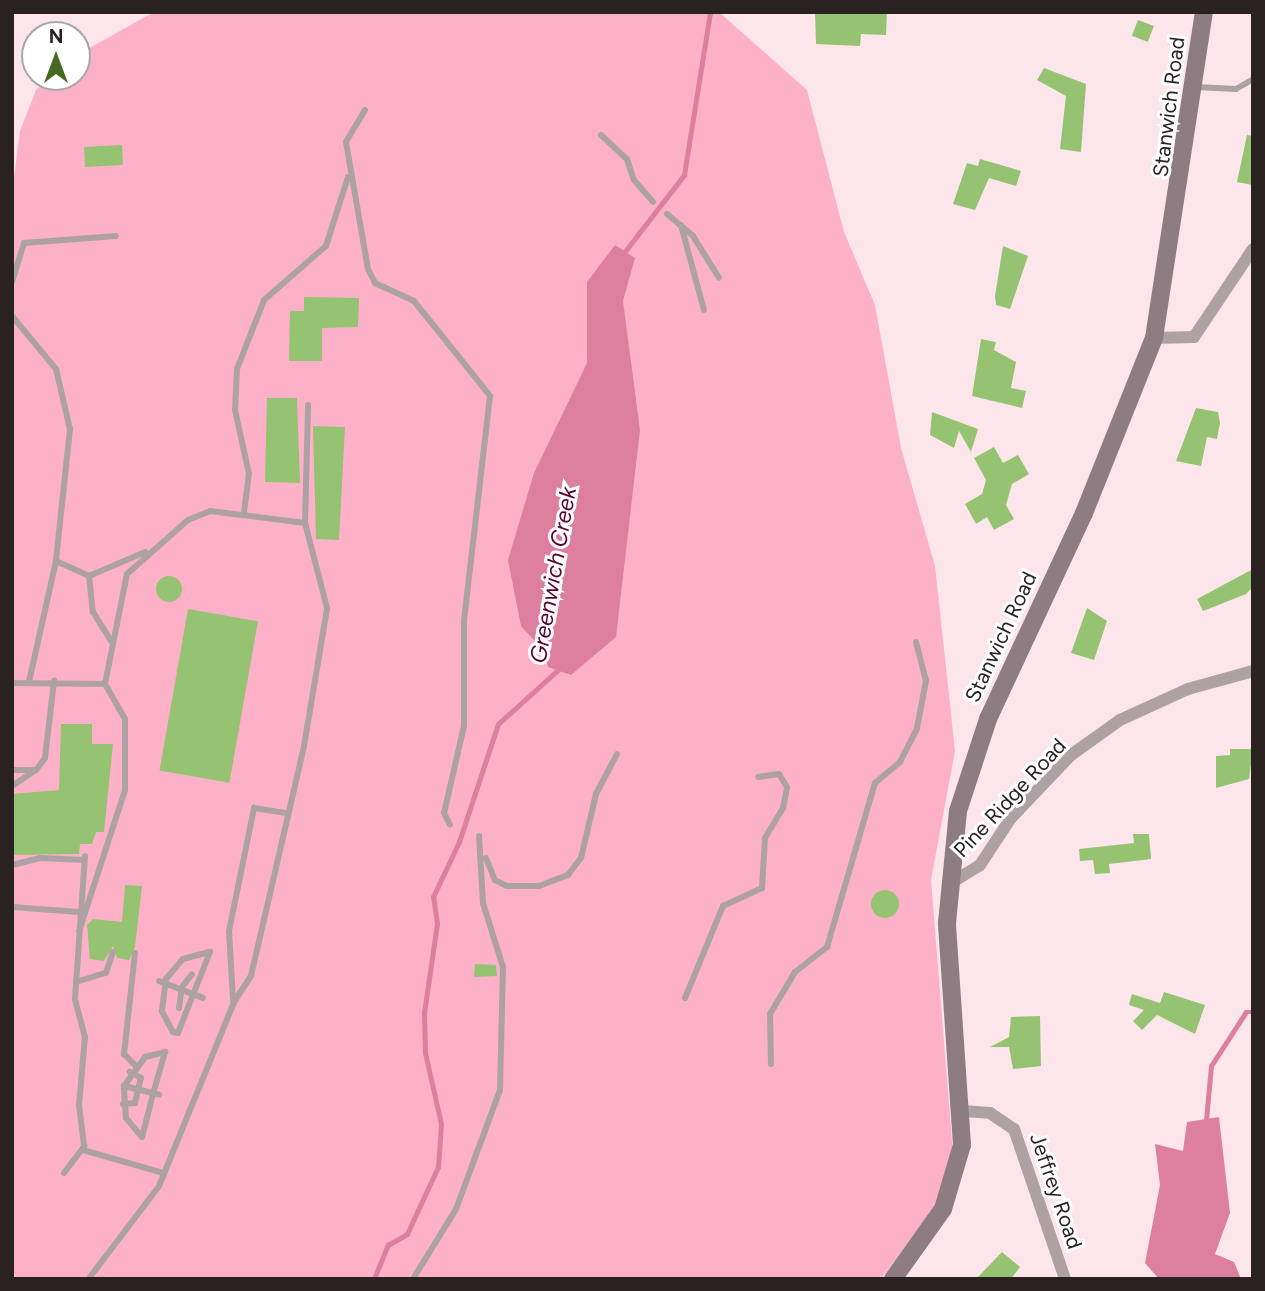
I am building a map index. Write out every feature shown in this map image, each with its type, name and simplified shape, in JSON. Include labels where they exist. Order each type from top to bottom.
[{"type":"street","name":"Stanwich Road","points":[[893,1279],[952,1189],[963,1111],[948,885],[958,811],[983,731],[1084,513],[1154,338],[1204,12]]},
{"type":"street","points":[[1154,338],[1194,337],[1218,310],[1253,249]]},
{"type":"street","name":"Pine Ridge Road","points":[[948,885],[980,864],[1011,818],[1071,755],[1120,720],[1188,689],[1253,671]]},
{"type":"street","name":"Jeffrey Road","points":[[963,1111],[989,1113],[1014,1129],[1065,1279]]},
{"type":"lane","points":[[1194,87],[1236,89],[1253,79]]},
{"type":"lane","points":[[365,110],[346,142],[349,175],[375,283],[414,301],[490,396],[465,610],[464,726],[444,813],[450,825]]},
{"type":"lane","points":[[601,135],[627,159],[634,180],[653,202]]},
{"type":"lane","points":[[244,513],[249,474],[235,410],[237,369],[264,300],[326,246],[349,175]]},
{"type":"lane","points":[[667,214],[681,225],[719,278]]},
{"type":"lane","points":[[681,225],[704,310]]},
{"type":"lane","points":[[12,282],[24,243],[116,236]]},
{"type":"lane","points":[[12,316],[40,343],[67,398],[70,429],[56,561],[29,682]]},
{"type":"lane","points":[[90,1277],[141,1214],[164,1173],[233,1002],[251,976],[285,813],[304,746],[327,608],[305,523],[308,405]]},
{"type":"lane","points":[[77,933],[125,790],[125,719],[105,684],[111,641],[127,574],[147,551],[188,520],[210,511],[244,513],[305,523]]},
{"type":"lane","points":[[56,561],[89,576],[147,551]]},
{"type":"lane","points":[[89,576],[93,612],[111,641]]},
{"type":"lane","points":[[771,1064],[770,1014],[795,972],[827,947],[875,783],[900,762],[918,728],[926,681],[916,642]]},
{"type":"lane","points":[[12,683],[54,681],[105,684]]},
{"type":"lane","points":[[12,786],[36,770],[49,742],[54,681]]},
{"type":"lane","points":[[412,1279],[456,1209],[500,1090],[502,949],[483,903],[479,836],[495,880],[507,886],[539,886],[568,876],[581,858],[596,794],[617,754]]},
{"type":"lane","points":[[12,770],[36,770]]},
{"type":"lane","points":[[685,998],[723,905],[762,888],[765,838],[783,808],[786,787],[779,774],[758,776]]},
{"type":"lane","points":[[233,1002],[229,932],[254,808],[285,813]]},
{"type":"lane","points":[[12,865],[40,858],[85,858],[77,933],[75,1008],[85,1037],[83,1150],[64,1174]]},
{"type":"lane","points":[[12,907],[79,912]]},
{"type":"lane","points":[[76,982],[106,974],[113,952]]},
{"type":"lane","points":[[210,952],[178,1033],[166,1023],[160,1003],[162,982],[175,966],[192,955],[210,952]]},
{"type":"lane","points":[[135,953],[124,1054],[136,1066]]},
{"type":"lane","points":[[179,1008],[181,990],[192,974]]},
{"type":"lane","points":[[162,982],[203,998]]},
{"type":"lane","points":[[164,1052],[156,1094],[142,1137],[122,1104],[128,1075],[136,1066],[164,1052]]},
{"type":"lane","points":[[122,1104],[135,1103],[136,1089],[128,1075]]},
{"type":"lane","points":[[124,1086],[156,1094]]},
{"type":"lane","points":[[122,1095],[136,1089]]},
{"type":"lane","points":[[83,1150],[164,1173]]},
{"type":"shaded area","points":[[154,12],[719,12],[807,90],[844,232],[875,305],[901,448],[935,566],[955,751],[931,880],[953,1154],[941,1198],[881,1279],[12,1279],[12,193],[20,131],[36,91],[91,91],[91,47]]},
{"type":"water","points":[[615,245],[635,258],[623,301],[640,430],[616,637],[571,675],[548,667],[544,651],[521,626],[508,560],[534,473],[587,363],[587,282]]},
{"type":"water","points":[[1219,1117],[1230,1213],[1215,1254],[1234,1262],[1241,1279],[1159,1279],[1145,1263],[1160,1185],[1155,1144],[1183,1151],[1187,1122]]},
{"type":"building","points":[[815,12],[887,12],[886,35],[861,34],[860,46],[816,44]]},
{"type":"building","points":[[1138,20],[1154,26],[1148,42],[1132,36]]},
{"type":"building","points":[[1044,68],[1086,84],[1081,152],[1060,149],[1066,96],[1037,80]]},
{"type":"building","points":[[1247,135],[1253,136],[1253,185],[1237,182]]},
{"type":"building","points":[[122,145],[123,165],[85,167],[84,147]]},
{"type":"building","points":[[980,159],[1021,171],[1016,186],[989,178],[975,210],[953,204],[967,163],[978,166]]},
{"type":"building","points":[[1003,246],[1028,256],[1010,309],[996,305],[995,296]]},
{"type":"building","points":[[304,297],[359,298],[358,327],[322,328],[322,361],[289,361],[290,311],[304,311]]},
{"type":"building","points":[[981,339],[996,342],[994,350],[1016,362],[1011,388],[1026,391],[1022,408],[972,396]]},
{"type":"building","points":[[267,398],[297,398],[300,483],[265,482]]},
{"type":"building","points":[[1196,408],[1218,412],[1220,423],[1217,439],[1207,437],[1201,466],[1176,461]]},
{"type":"building","points":[[932,412],[978,429],[971,452],[959,431],[954,448],[930,435]]},
{"type":"building","points":[[313,426],[345,427],[339,540],[316,539]]},
{"type":"building","points":[[994,447],[1003,463],[1018,455],[1029,474],[1012,484],[1006,505],[1014,519],[994,530],[987,517],[976,524],[965,504],[982,494],[986,480],[974,458]]},
{"type":"building","points":[[1253,569],[1253,587],[1246,594],[1203,611],[1197,599]]},
{"type":"building","points":[[169,576],[178,580],[182,589],[178,598],[169,602],[160,598],[156,589],[160,580]]},
{"type":"building","points":[[1087,608],[1107,621],[1094,660],[1071,653]]},
{"type":"building","points":[[188,609],[258,621],[229,783],[160,771]]},
{"type":"building","points":[[61,724],[92,724],[92,744],[113,744],[104,832],[96,832],[92,844],[80,844],[79,854],[12,855],[12,794],[59,790]]},
{"type":"building","points":[[1230,749],[1253,749],[1249,779],[1216,788],[1216,756],[1230,755]]},
{"type":"building","points":[[1133,834],[1149,834],[1151,859],[1109,864],[1110,873],[1095,874],[1093,860],[1080,861],[1079,849],[1134,843]]},
{"type":"building","points":[[125,885],[142,886],[135,947],[129,960],[117,958],[113,946],[104,961],[90,959],[87,925],[93,919],[122,922]]},
{"type":"building","points":[[885,890],[895,894],[899,904],[895,914],[885,918],[875,914],[871,904],[875,894]]},
{"type":"building","points":[[475,964],[496,965],[497,976],[474,977]]},
{"type":"building","points":[[1164,992],[1205,1005],[1195,1034],[1157,1015],[1142,1030],[1133,1021],[1144,1010],[1129,1005],[1132,994],[1160,1003]]},
{"type":"building","points":[[1040,1016],[1041,1066],[1013,1069],[1009,1047],[990,1047],[1009,1037],[1011,1017]]},
{"type":"building","points":[[1002,1252],[1020,1267],[1011,1279],[976,1279]]},
{"type":"waterway","name":"Greenwich Creek","points":[[623,254],[684,175],[710,12]]},
{"type":"waterway","name":"Greenwich Creek","points":[[374,1279],[388,1245],[407,1234],[438,1167],[441,1124],[425,1053],[424,1013],[437,924],[433,897],[459,842],[498,724],[560,668]]},
{"type":"waterway","points":[[1206,1120],[1211,1066],[1246,1012],[1253,1012]]}]
